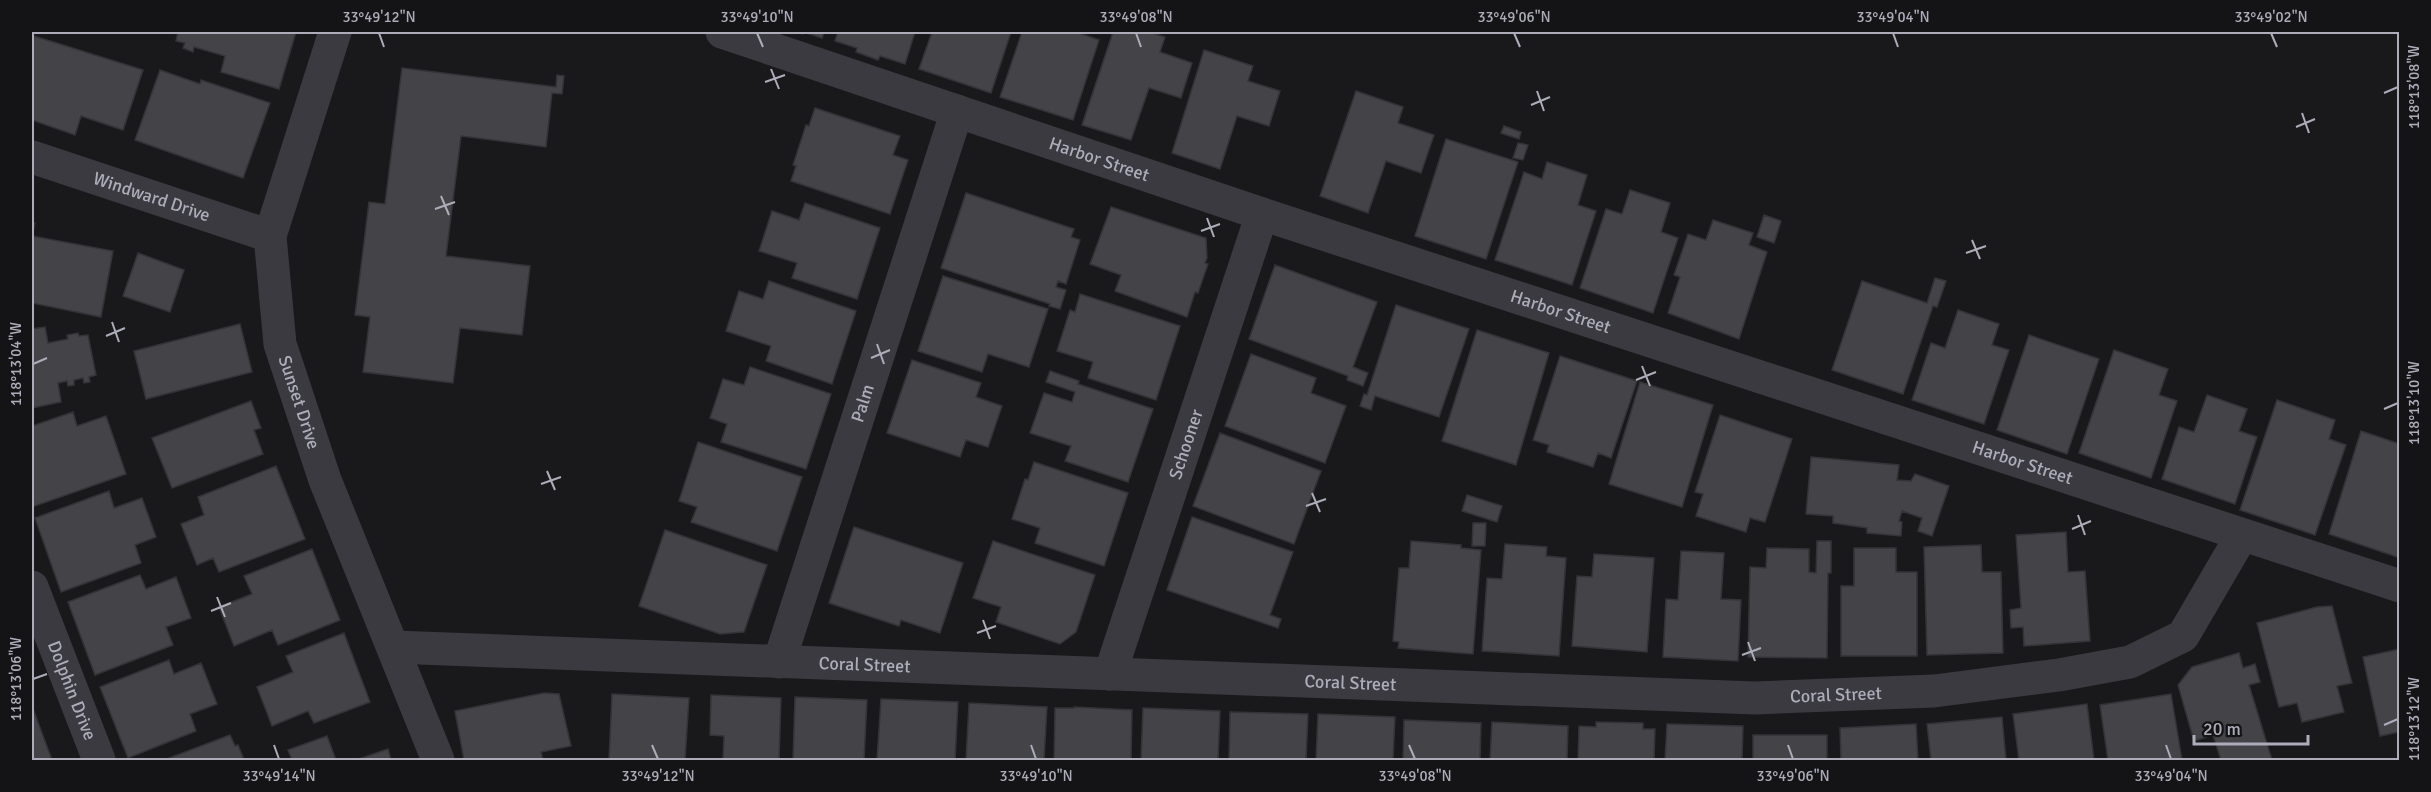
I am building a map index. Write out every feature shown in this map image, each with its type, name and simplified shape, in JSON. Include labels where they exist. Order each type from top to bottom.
[{"type":"street","name":"Sunset Drive","points":[[335,32],[270,236],[280,344],[325,480],[438,760]]},
{"type":"street","name":"Harbor Street","points":[[722,32],[1262,214],[2400,586]]},
{"type":"street","name":"Palm","points":[[779,662],[957,111]]},
{"type":"street","name":"Windward Drive","points":[[32,157],[270,236]]},
{"type":"street","name":"Schooner","points":[[1110,674],[1262,214]]},
{"type":"street","name":"Coral Street","points":[[393,647],[1755,698],[1934,691],[2059,675],[2130,662],[2183,636],[2242,535]]},
{"type":"street","name":"Dolphin Drive","points":[[32,587],[99,760]]},
{"type":"building","points":[[178,32],[296,32],[279,89],[221,72],[225,56],[194,47],[193,52],[183,48],[185,43],[176,41]]},
{"type":"building","points":[[804,32],[824,32],[822,38]]},
{"type":"building","points":[[838,32],[915,32],[905,64],[880,56],[878,60],[856,52],[857,48],[835,41]]},
{"type":"building","points":[[932,32],[1011,32],[991,93],[919,69]]},
{"type":"building","points":[[1022,32],[1083,32],[1082,34],[1099,40],[1073,120],[1000,97]]},
{"type":"building","points":[[1113,32],[1149,32],[1165,37],[1160,52],[1192,63],[1181,98],[1149,88],[1131,140],[1082,125]]},
{"type":"building","points":[[34,36],[143,70],[123,130],[81,116],[75,135],[32,120],[32,44]]},
{"type":"building","points":[[1204,50],[1253,66],[1248,81],[1280,91],[1269,126],[1237,116],[1220,169],[1172,153]]},
{"type":"building","points":[[402,68],[556,87],[557,75],[564,76],[562,94],[552,93],[546,147],[461,136],[446,256],[530,266],[522,335],[460,328],[453,383],[363,372],[370,317],[355,315],[369,202],[385,204]]},
{"type":"building","points":[[160,70],[200,84],[201,80],[270,103],[243,178],[135,140]]},
{"type":"building","points":[[1356,91],[1403,107],[1398,123],[1434,135],[1421,173],[1386,161],[1368,213],[1320,196]]},
{"type":"building","points":[[815,108],[900,136],[893,155],[908,160],[890,214],[791,181],[796,166],[793,165],[806,125],[809,126]]},
{"type":"building","points":[[1504,126],[1521,132],[1519,139],[1501,133]]},
{"type":"building","points":[[1446,139],[1518,162],[1486,259],[1415,236]]},
{"type":"building","points":[[1518,143],[1528,145],[1523,160],[1513,158]]},
{"type":"building","points":[[1547,162],[1587,175],[1578,205],[1596,211],[1572,285],[1495,260],[1524,172],[1542,179]]},
{"type":"building","points":[[1630,190],[1670,203],[1661,232],[1678,238],[1653,313],[1580,288],[1606,209],[1622,214]]},
{"type":"building","points":[[966,193],[1074,229],[1071,237],[1080,240],[1066,284],[1058,281],[1056,287],[1066,290],[1060,309],[941,268]]},
{"type":"building","points":[[805,203],[880,228],[857,299],[792,278],[797,263],[759,251],[772,211],[799,220]]},
{"type":"building","points":[[1111,207],[1206,238],[1205,263],[1208,264],[1187,317],[1115,291],[1121,275],[1090,264]]},
{"type":"building","points":[[1764,215],[1781,221],[1774,243],[1757,237]]},
{"type":"building","points":[[1713,220],[1753,233],[1749,245],[1767,252],[1739,339],[1668,313],[1680,277],[1674,275],[1688,234],[1706,240]]},
{"type":"building","points":[[32,236],[113,251],[101,317],[32,303]]},
{"type":"building","points":[[138,253],[184,270],[170,312],[123,296]]},
{"type":"building","points":[[1275,265],[1377,302],[1353,367],[1368,373],[1363,386],[1347,380],[1348,376],[1249,339]]},
{"type":"building","points":[[943,276],[1048,309],[1029,367],[988,354],[982,372],[918,351]]},
{"type":"building","points":[[1935,278],[1946,281],[1937,307],[1933,306],[1903,394],[1832,370],[1862,281],[1927,303]]},
{"type":"building","points":[[769,281],[856,311],[832,384],[766,361],[771,346],[726,331],[739,291],[763,299]]},
{"type":"building","points":[[1080,294],[1180,326],[1156,400],[1088,378],[1093,362],[1057,351],[1070,310],[1075,312]]},
{"type":"building","points":[[1396,305],[1469,329],[1439,417],[1375,396],[1371,410],[1360,406],[1364,394],[1367,395]]},
{"type":"building","points":[[1958,310],[1999,324],[1992,345],[2009,350],[1984,424],[1912,400],[1931,343],[1945,348]]},
{"type":"building","points":[[240,324],[252,372],[146,399],[134,351]]},
{"type":"building","points":[[45,327],[48,343],[68,339],[67,335],[78,333],[79,336],[88,335],[96,375],[89,377],[90,382],[84,383],[83,378],[74,380],[74,385],[68,386],[67,381],[58,383],[61,402],[32,408],[32,329]]},
{"type":"building","points":[[1477,330],[1549,353],[1516,465],[1442,441]]},
{"type":"building","points":[[2029,335],[2099,359],[2067,454],[1997,430]]},
{"type":"building","points":[[2114,350],[2168,369],[2159,395],[2177,401],[2151,478],[2079,453]]},
{"type":"building","points":[[1251,354],[1316,378],[1311,393],[1346,406],[1325,463],[1225,426]]},
{"type":"building","points":[[1560,356],[1637,381],[1611,458],[1598,453],[1593,467],[1547,452],[1549,445],[1533,440]]},
{"type":"building","points":[[912,360],[981,383],[976,397],[1002,406],[988,447],[966,440],[960,457],[887,433]]},
{"type":"building","points":[[750,367],[831,394],[806,469],[721,442],[727,424],[710,418],[723,379],[744,385]]},
{"type":"building","points":[[1050,371],[1079,381],[1078,384],[1153,409],[1128,482],[1065,461],[1071,446],[1030,433],[1044,393],[1072,402],[1075,392],[1046,382]]},
{"type":"building","points":[[1640,382],[1713,405],[1682,507],[1609,484]]},
{"type":"building","points":[[2207,395],[2247,409],[2239,431],[2257,437],[2235,504],[2162,479],[2179,427],[2194,432]]},
{"type":"building","points":[[2277,400],[2335,420],[2329,439],[2346,445],[2315,535],[2240,510]]},
{"type":"building","points":[[251,401],[261,428],[254,430],[263,454],[172,488],[152,438]]},
{"type":"building","points":[[73,412],[77,426],[106,416],[126,474],[32,507],[32,426]]},
{"type":"building","points":[[1720,415],[1792,439],[1765,522],[1750,518],[1746,532],[1696,516],[1703,494],[1695,492]]},
{"type":"building","points":[[2361,431],[2400,444],[2400,558],[2329,534]]},
{"type":"building","points":[[1220,433],[1321,471],[1294,544],[1193,506]]},
{"type":"building","points":[[698,442],[802,477],[777,551],[691,522],[697,507],[679,501]]},
{"type":"building","points":[[1811,457],[1899,465],[1897,480],[1911,481],[1915,474],[1949,486],[1932,536],[1918,531],[1922,518],[1902,511],[1899,521],[1902,522],[1901,536],[1867,533],[1867,528],[1833,523],[1833,516],[1806,514]]},
{"type":"building","points":[[1034,462],[1128,493],[1104,566],[1035,543],[1040,528],[1012,519],[1025,479],[1028,480]]},
{"type":"building","points":[[276,466],[305,539],[219,572],[213,558],[197,565],[181,524],[204,515],[198,497]]},
{"type":"building","points":[[109,491],[114,508],[142,498],[156,537],[135,545],[141,563],[61,592],[35,518]]},
{"type":"building","points":[[1467,495],[1502,506],[1497,522],[1462,511]]},
{"type":"building","points":[[1192,517],[1293,552],[1270,615],[1281,619],[1278,628],[1167,590]]},
{"type":"building","points":[[1473,523],[1486,523],[1485,546],[1472,546]]},
{"type":"building","points":[[854,527],[963,563],[940,633],[901,620],[899,626],[829,603]]},
{"type":"building","points":[[665,530],[767,565],[744,632],[720,634],[639,606]]},
{"type":"building","points":[[2066,532],[2068,572],[2085,571],[2090,641],[2024,646],[2023,627],[2011,628],[2010,610],[2021,608],[2016,535]]},
{"type":"building","points":[[993,541],[1095,575],[1076,632],[1060,644],[996,622],[1001,607],[973,598]]},
{"type":"building","points":[[1411,541],[1461,545],[1461,548],[1481,550],[1473,654],[1398,648],[1399,642],[1393,641],[1399,568],[1409,568]]},
{"type":"building","points":[[1817,541],[1831,541],[1831,573],[1828,573],[1827,658],[1748,657],[1750,567],[1766,568],[1767,548],[1809,549],[1809,572],[1816,573]]},
{"type":"building","points":[[1505,544],[1547,547],[1546,556],[1566,558],[1559,656],[1482,651],[1487,578],[1502,579]]},
{"type":"building","points":[[1981,545],[1982,572],[2001,572],[2003,653],[1927,655],[1924,547]]},
{"type":"building","points":[[1854,548],[1896,548],[1896,572],[1917,572],[1917,656],[1841,656],[1841,586],[1854,586]]},
{"type":"building","points":[[312,549],[340,620],[278,645],[272,630],[234,646],[219,607],[252,594],[244,576]]},
{"type":"building","points":[[1681,551],[1724,553],[1721,599],[1741,600],[1738,661],[1663,657],[1666,599],[1678,600]]},
{"type":"building","points":[[1594,554],[1654,558],[1647,652],[1572,646],[1577,576],[1592,577]]},
{"type":"building","points":[[140,575],[146,589],[176,577],[191,618],[166,627],[173,645],[95,675],[68,602]]},
{"type":"building","points":[[2332,606],[2352,683],[2337,686],[2344,712],[2302,722],[2297,703],[2279,707],[2257,623],[2317,607]]},
{"type":"building","points":[[344,633],[370,702],[314,723],[308,711],[272,726],[257,687],[293,672],[286,656]]},
{"type":"building","points":[[2400,649],[2400,736],[2399,732],[2380,736],[2363,657]]},
{"type":"building","points":[[2239,653],[2243,668],[2255,664],[2260,682],[2249,685],[2272,760],[2221,760],[2213,735],[2194,741],[2178,685],[2192,667]]},
{"type":"building","points":[[169,660],[174,674],[201,663],[217,704],[190,714],[196,731],[128,758],[100,687]]},
{"type":"building","points":[[544,693],[559,694],[571,746],[541,752],[543,760],[464,760],[455,711]]},
{"type":"building","points":[[612,694],[689,698],[685,760],[609,760]]},
{"type":"building","points":[[2171,694],[2182,760],[2108,760],[2100,705]]},
{"type":"building","points":[[711,695],[781,698],[779,760],[723,760],[724,736],[710,735]]},
{"type":"building","points":[[795,697],[867,700],[864,760],[793,760]]},
{"type":"building","points":[[881,699],[958,702],[955,760],[877,760]]},
{"type":"building","points":[[969,703],[1047,707],[1044,760],[966,760]]},
{"type":"building","points":[[2087,704],[2094,760],[2019,760],[2013,714]]},
{"type":"building","points":[[32,706],[52,760],[32,760]]},
{"type":"building","points":[[1055,708],[1132,710],[1131,760],[1054,760]]},
{"type":"building","points":[[1143,708],[1220,711],[1218,760],[1141,760]]},
{"type":"building","points":[[1230,712],[1308,714],[1306,760],[1229,760]]},
{"type":"building","points":[[1318,714],[1395,717],[1393,760],[1316,760]]},
{"type":"building","points":[[2002,717],[2006,760],[1931,760],[1927,724]]},
{"type":"building","points":[[1404,720],[1481,723],[1480,760],[1403,760]]},
{"type":"building","points":[[1492,722],[1568,726],[1567,760],[1490,760]]},
{"type":"building","points":[[1596,722],[1643,723],[1643,729],[1655,729],[1654,760],[1578,760],[1579,726],[1596,727]]},
{"type":"building","points":[[1667,724],[1743,726],[1742,760],[1665,760]]},
{"type":"building","points":[[1916,724],[1918,760],[1841,760],[1840,728]]},
{"type":"building","points":[[230,735],[235,746],[238,745],[244,760],[164,760]]},
{"type":"building","points":[[1753,735],[1827,735],[1827,760],[1753,760]]},
{"type":"building","points":[[327,736],[336,760],[292,760],[288,750]]},
{"type":"building","points":[[388,749],[391,760],[356,760]]}]
